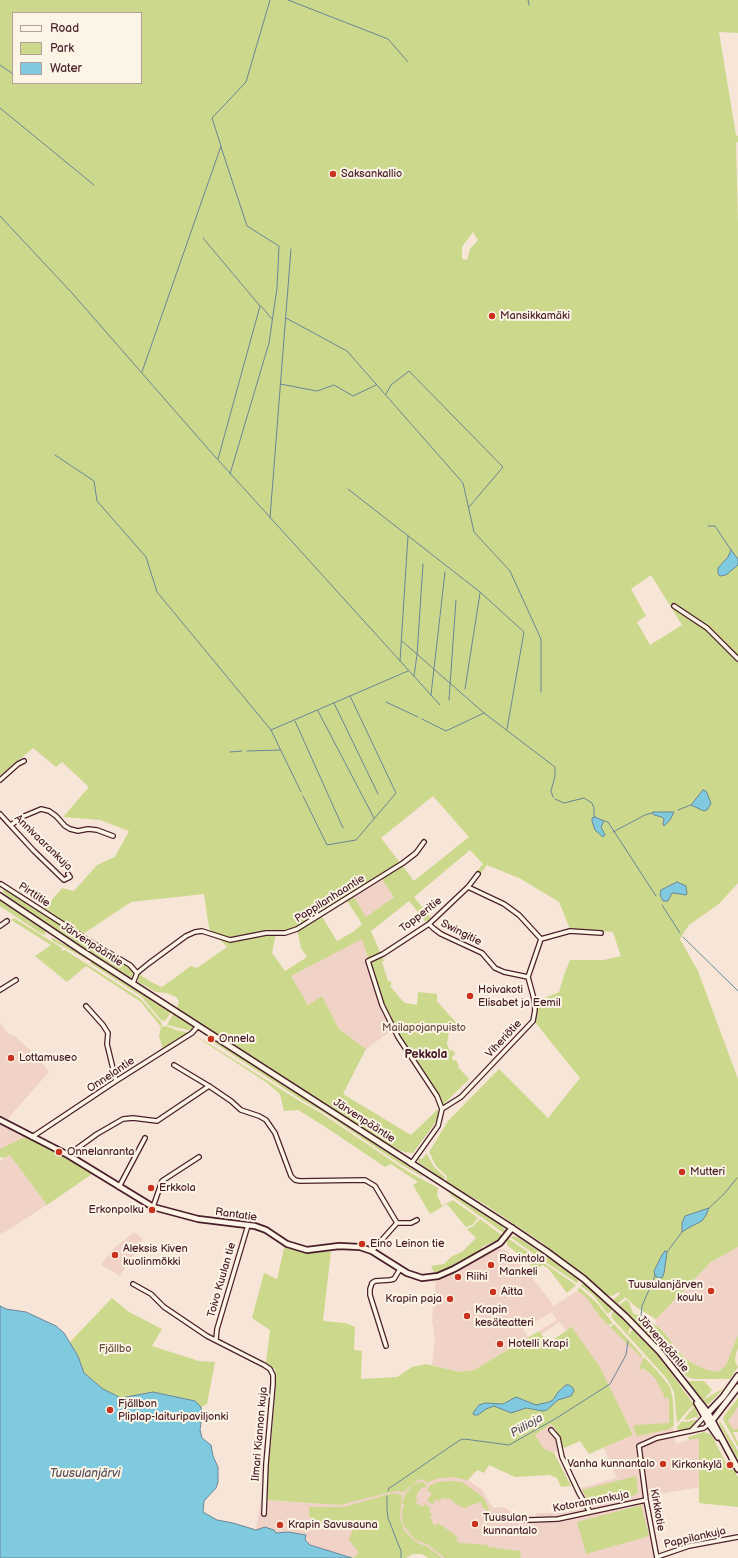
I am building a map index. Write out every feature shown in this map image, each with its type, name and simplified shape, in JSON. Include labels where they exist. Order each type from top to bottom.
[{"type":"main road","name":"Järvenpääntie","points":[[0,896],[198,1026],[512,1228],[560,1261],[608,1300],[660,1352],[711,1422],[738,1469]]},
{"type":"main road","points":[[706,1415],[723,1397],[738,1376]]},
{"type":"main road","points":[[711,1422],[738,1387]]},
{"type":"street","points":[[674,606],[707,628],[738,659]]},
{"type":"street","points":[[0,780],[18,764],[24,762]]},
{"type":"street","points":[[11,825],[22,817],[41,809],[49,811],[70,829],[78,831],[88,829],[97,830],[113,836]]},
{"type":"street","name":"Annivaarankuja","points":[[0,814],[34,851],[64,880],[70,877],[68,874]]},
{"type":"street","name":"Pappilanhaantie","points":[[132,983],[137,973],[186,936],[195,932],[202,931],[230,940],[266,933],[285,933],[297,929],[403,863],[416,853],[424,842]]},
{"type":"street","name":"Topperitie","points":[[442,1109],[437,1096],[398,1037],[382,1005],[368,961],[384,954],[429,924],[468,887],[478,874]]},
{"type":"street","name":"Pirttitie","points":[[1,884],[90,942],[130,965],[137,973]]},
{"type":"street","points":[[468,887],[509,907],[520,915],[541,939]]},
{"type":"street","points":[[0,926],[7,921]]},
{"type":"street","name":"Swingitie","points":[[429,924],[441,934],[482,953],[495,968],[504,972],[528,977]]},
{"type":"street","points":[[541,939],[570,931],[601,933]]},
{"type":"street","points":[[528,977],[541,939]]},
{"type":"street","name":"Viheriötie","points":[[442,1109],[462,1097],[533,1021],[535,1010],[534,999],[528,977]]},
{"type":"street","points":[[0,990],[16,980]]},
{"type":"street","points":[[86,1006],[108,1033],[107,1044],[116,1081]]},
{"type":"street","name":"Onnelantie","points":[[32,1137],[192,1033],[198,1026]]},
{"type":"street","points":[[174,1065],[209,1086],[241,1110],[266,1120],[275,1133],[291,1176],[295,1180],[365,1180],[375,1186],[397,1223]]},
{"type":"street","points":[[68,1155],[97,1134],[123,1119],[133,1118],[157,1121],[209,1086]]},
{"type":"street","points":[[411,1164],[438,1126],[442,1109]]},
{"type":"street","name":"Rantatie","points":[[0,1120],[68,1155],[153,1207],[198,1219],[256,1226],[266,1230],[287,1244],[307,1250],[340,1246],[360,1247],[372,1251],[407,1273],[422,1278],[447,1273],[500,1243],[512,1228]]},
{"type":"street","points":[[119,1187],[145,1138]]},
{"type":"street","points":[[153,1207],[162,1181],[199,1157]]},
{"type":"street","points":[[372,1251],[397,1223],[411,1223],[417,1220]]},
{"type":"street","name":"Toivo Kuulan tie","points":[[216,1339],[219,1322],[248,1225]]},
{"type":"street","points":[[386,1346],[370,1295],[370,1289],[375,1281],[394,1279],[400,1269]]},
{"type":"street","name":"Ilmari Kiannon kuja","points":[[133,1284],[151,1294],[164,1307],[207,1336],[216,1339],[270,1369],[273,1375],[272,1407],[266,1464],[264,1514]]},
{"type":"street","points":[[690,1432],[706,1415]]},
{"type":"street","name":"Kirkkotie","points":[[657,1557],[646,1500],[639,1446],[657,1438],[704,1428],[711,1422]]},
{"type":"street","points":[[551,1430],[558,1438],[562,1457],[590,1512]]},
{"type":"street","name":"Kotorannankuja","points":[[491,1516],[543,1520],[567,1517],[646,1500]]},
{"type":"street","name":"Pappilankuja","points":[[657,1557],[689,1546],[738,1537]]},
{"type":"shaded area","points":[[381,878],[394,897],[366,917],[353,895]]},
{"type":"shaded area","points":[[362,938],[384,1005],[395,1028],[366,1049],[339,1029],[322,996],[308,1005],[291,976]]},
{"type":"shaded area","points":[[0,1023],[9,1034],[13,1035],[34,1053],[49,1072],[3,1124],[25,1137],[0,1149]]},
{"type":"shaded area","points":[[10,1155],[47,1205],[0,1235],[0,1161]]},
{"type":"shaded area","points":[[134,1232],[143,1239],[120,1276],[101,1265],[112,1250]]},
{"type":"shaded area","name":"Tuusulanjärven koulu","points":[[738,1247],[738,1335],[726,1365],[718,1372],[704,1369],[685,1359],[662,1330],[655,1326],[656,1319],[711,1262]]},
{"type":"shaded area","points":[[494,1249],[504,1249],[518,1261],[554,1306],[577,1291],[585,1296],[601,1318],[633,1348],[665,1383],[672,1399],[672,1424],[676,1444],[699,1437],[700,1487],[647,1496],[658,1558],[521,1558],[520,1551],[483,1558],[428,1558],[422,1554],[413,1554],[406,1558],[352,1558],[310,1545],[305,1540],[306,1535],[256,1530],[261,1500],[340,1505],[352,1501],[396,1478],[452,1475],[468,1480],[482,1490],[493,1508],[504,1507],[514,1514],[536,1516],[536,1513],[561,1513],[583,1509],[573,1490],[617,1478],[604,1448],[633,1435],[610,1388],[571,1326],[566,1331],[560,1322],[542,1334],[539,1331],[557,1320],[552,1312],[523,1329],[528,1337],[474,1370],[460,1372],[432,1365],[435,1338],[432,1320],[436,1279],[450,1274]]},
{"type":"shaded area","points":[[738,1407],[738,1429],[733,1429],[728,1421]]},
{"type":"shaded area","points":[[551,1424],[556,1430],[564,1448],[554,1453],[544,1449],[535,1435]]},
{"type":"green space","name":"Mailapojanpuisto","points":[[0,0],[738,0],[738,33],[719,32],[736,135],[738,136],[738,142],[736,143],[738,223],[738,883],[719,904],[689,925],[680,939],[698,971],[738,1079],[738,1247],[711,1262],[656,1319],[636,1307],[625,1297],[618,1304],[613,1300],[620,1294],[619,1292],[612,1296],[607,1295],[541,1242],[487,1206],[446,1182],[447,1176],[436,1166],[429,1152],[448,1121],[499,1069],[548,1118],[580,1078],[534,1021],[536,1002],[559,992],[570,960],[604,960],[621,956],[613,932],[570,929],[559,902],[521,879],[487,865],[481,873],[477,871],[483,864],[470,850],[414,897],[431,918],[426,922],[409,901],[371,931],[384,961],[382,962],[388,981],[392,984],[390,986],[400,998],[405,1003],[417,1005],[418,992],[437,994],[437,1001],[459,1026],[450,1026],[447,1044],[450,1051],[453,1050],[455,1055],[452,1056],[453,1061],[456,1060],[459,1066],[458,1067],[469,1079],[442,1106],[438,1096],[395,1028],[384,1005],[362,939],[291,976],[308,1005],[322,996],[339,1029],[366,1049],[343,1094],[411,1135],[438,1109],[438,1117],[433,1126],[413,1153],[404,1152],[388,1145],[177,1008],[179,1001],[176,997],[167,993],[156,992],[138,982],[140,973],[151,982],[162,987],[191,966],[197,968],[227,947],[209,928],[204,894],[131,902],[83,934],[44,909],[62,888],[74,891],[97,865],[115,857],[129,831],[100,820],[63,817],[89,787],[62,762],[56,767],[33,748],[0,776]],"holes":[[[473,232],[478,240],[470,249],[467,260],[462,259],[462,247]],[[651,575],[682,625],[650,645],[637,622],[646,616],[631,589]],[[433,796],[469,837],[414,881],[381,838]],[[381,878],[394,897],[366,917],[353,895]],[[346,899],[362,924],[353,932],[337,941],[321,915]],[[297,929],[301,948],[307,957],[285,971],[272,953],[276,933]]]},
{"type":"green space","points":[[4,889],[7,889],[17,895],[74,934],[132,969],[135,973],[133,978],[127,976],[25,910],[3,892]]},
{"type":"green space","points":[[0,900],[39,926],[46,932],[45,934],[40,933],[0,906]]},
{"type":"green space","points":[[14,918],[62,948],[61,951],[65,950],[141,999],[161,1022],[161,1027],[141,1002],[86,966],[67,982],[35,956],[51,945],[11,920]]},
{"type":"green space","points":[[53,938],[88,958],[88,960],[53,941],[51,939]]},
{"type":"green space","points":[[92,961],[171,1012],[166,1020],[161,1020],[141,996],[90,963]]},
{"type":"green space","points":[[173,1014],[192,1025],[192,1031],[167,1025]]},
{"type":"green space","points":[[166,1026],[190,1033],[163,1049],[159,1036],[161,1027]]},
{"type":"green space","points":[[192,1034],[321,1113],[407,1171],[438,1188],[437,1195],[442,1206],[453,1200],[478,1218],[472,1225],[466,1227],[447,1204],[430,1214],[413,1185],[418,1182],[391,1164],[385,1167],[298,1110],[284,1111],[280,1094],[266,1082]]},
{"type":"green space","points":[[210,1040],[223,1045],[362,1135],[423,1177],[400,1164],[323,1112],[300,1099]]},
{"type":"green space","points":[[25,1137],[67,1158],[92,1174],[47,1205],[10,1155],[4,1158],[0,1157],[0,1149]]},
{"type":"green space","points":[[426,1154],[434,1167],[445,1177],[443,1180],[418,1162],[418,1159],[422,1159]]},
{"type":"green space","points":[[445,1189],[501,1225],[505,1230],[505,1234],[453,1197]]},
{"type":"green space","points":[[480,1219],[503,1237],[483,1246],[481,1250],[448,1270],[435,1275],[431,1266],[444,1264],[452,1256],[462,1252],[476,1238],[467,1229],[472,1227]]},
{"type":"green space","points":[[510,1237],[518,1237],[542,1254],[540,1258]]},
{"type":"green space","points":[[507,1239],[576,1285],[567,1293],[548,1268],[542,1265],[537,1270],[539,1272],[537,1273],[528,1262],[507,1245]]},
{"type":"green space","points":[[285,1244],[293,1250],[306,1253],[331,1251],[323,1321],[345,1323],[355,1327],[354,1350],[362,1351],[361,1379],[397,1377],[412,1367],[426,1364],[460,1372],[474,1370],[539,1331],[548,1343],[571,1326],[600,1367],[633,1435],[589,1454],[580,1441],[564,1448],[556,1430],[551,1424],[535,1435],[544,1449],[554,1453],[571,1486],[561,1487],[557,1478],[549,1475],[515,1477],[489,1465],[484,1473],[477,1470],[468,1480],[452,1477],[435,1479],[428,1483],[422,1479],[418,1480],[404,1492],[395,1491],[340,1505],[266,1500],[276,1384],[275,1369],[266,1363],[270,1330],[252,1318],[264,1273],[277,1279]]},
{"type":"green space","points":[[544,1256],[557,1262],[575,1276],[578,1279],[578,1282],[577,1283],[542,1260]]},
{"type":"green space","points":[[582,1284],[585,1284],[593,1290],[613,1309],[607,1313],[593,1295],[581,1286]]},
{"type":"green space","points":[[579,1287],[597,1303],[612,1324],[608,1325],[601,1318],[585,1296],[577,1291]]},
{"type":"green space","name":"Fjällbo","points":[[112,1298],[129,1312],[162,1329],[152,1346],[199,1361],[215,1362],[207,1404],[201,1407],[195,1401],[153,1392],[121,1399],[103,1389],[84,1373],[78,1356],[69,1343]]},
{"type":"green space","points":[[626,1300],[629,1302],[633,1313],[645,1318],[662,1330],[685,1359],[704,1369],[718,1372],[726,1365],[738,1335],[738,1348],[735,1361],[738,1367],[730,1379],[694,1379],[687,1377],[667,1354],[619,1305]]},
{"type":"green space","points":[[614,1310],[631,1326],[628,1333],[629,1335],[633,1328],[661,1359],[695,1406],[699,1418],[695,1417],[687,1420],[684,1419],[694,1407],[692,1406],[677,1423],[674,1392],[667,1379],[612,1318],[611,1316]]},
{"type":"green space","points":[[614,1324],[642,1355],[642,1358],[610,1327]]},
{"type":"green space","points":[[644,1357],[670,1387],[673,1400],[674,1426],[667,1430],[637,1436],[633,1427],[636,1425],[669,1423],[669,1398],[664,1398],[664,1395],[656,1380],[649,1372],[642,1368],[641,1370],[639,1369]]},
{"type":"green space","points":[[688,1381],[704,1381],[712,1390],[703,1400],[724,1388],[709,1404],[707,1404],[703,1402]]},
{"type":"green space","points":[[738,1398],[738,1407],[728,1421],[733,1429],[738,1429],[738,1432],[733,1432],[738,1443],[738,1447],[723,1419]]},
{"type":"green space","points":[[695,1420],[698,1421],[691,1428],[679,1432],[677,1427],[682,1421],[686,1422]]},
{"type":"green space","points":[[719,1420],[738,1451],[738,1460],[720,1425]]},
{"type":"green space","points":[[704,1432],[712,1436],[728,1467],[734,1470],[738,1477],[738,1507],[699,1503],[699,1438],[689,1440],[688,1437]]},
{"type":"green space","points":[[636,1476],[638,1492],[635,1495],[591,1506],[582,1490]]},
{"type":"green space","points":[[423,1482],[427,1485],[424,1488],[422,1487],[415,1498],[418,1500],[416,1503],[422,1507],[425,1504],[431,1508],[429,1512],[432,1515],[430,1518],[433,1520],[432,1523],[436,1526],[438,1523],[458,1537],[456,1540],[460,1543],[487,1545],[488,1547],[520,1551],[521,1558],[445,1558],[427,1544],[414,1539],[403,1524],[402,1509],[404,1504],[402,1504],[406,1493],[413,1485]]},
{"type":"green space","points":[[438,1482],[462,1482],[483,1497],[489,1512],[486,1512],[487,1509],[483,1508],[481,1502],[466,1507],[466,1509],[450,1499],[443,1498],[439,1501],[436,1499],[433,1504],[427,1501],[432,1493],[427,1490],[429,1486]]},
{"type":"green space","points":[[393,1493],[402,1495],[400,1516],[404,1530],[413,1540],[425,1545],[442,1558],[428,1558],[422,1554],[413,1554],[406,1558],[352,1558],[359,1553],[349,1540],[353,1529],[335,1529],[312,1519],[309,1516],[309,1507],[344,1507]]},
{"type":"green space","points":[[641,1505],[649,1536],[586,1554],[577,1522]]},
{"type":"water","points":[[731,550],[738,559],[738,565],[726,575],[720,576],[718,574],[718,568],[728,557]]},
{"type":"water","points":[[703,790],[706,791],[711,803],[708,809],[704,811],[691,805]]},
{"type":"water","points":[[674,812],[670,820],[664,826],[664,819],[654,815],[652,813]]},
{"type":"water","points":[[595,817],[604,821],[601,827],[605,835],[603,837],[595,830],[592,818]]},
{"type":"water","points":[[677,882],[686,886],[687,894],[672,893],[668,901],[663,901],[660,895],[661,890]]},
{"type":"water","points":[[709,1208],[702,1221],[682,1232],[682,1223],[685,1216]]},
{"type":"water","points":[[665,1251],[667,1252],[664,1273],[662,1278],[659,1278],[655,1276],[654,1271]]},
{"type":"water","name":"Tuusulanjärvi","points":[[0,1306],[6,1309],[26,1312],[56,1326],[64,1333],[78,1356],[84,1373],[103,1389],[121,1398],[153,1392],[195,1401],[201,1407],[202,1415],[200,1430],[202,1438],[211,1445],[213,1456],[218,1467],[218,1482],[216,1488],[204,1501],[203,1512],[217,1520],[256,1530],[265,1527],[274,1530],[276,1533],[288,1532],[306,1535],[305,1540],[310,1545],[352,1558],[0,1558]]},
{"type":"water","points":[[566,1385],[573,1388],[574,1391],[571,1396],[558,1400],[547,1410],[543,1411],[526,1408],[511,1413],[494,1406],[486,1409],[478,1415],[474,1415],[473,1413],[479,1405],[485,1403],[503,1404],[516,1397],[536,1405],[549,1402],[553,1400],[558,1392]]},
{"type":"waterway","points":[[142,372],[221,146],[212,118],[246,82],[270,0]]},
{"type":"waterway","points":[[288,0],[388,39],[408,62]]},
{"type":"waterway","points":[[528,0],[529,5]]},
{"type":"waterway","points":[[0,65],[12,73]]},
{"type":"waterway","points":[[0,108],[94,185]]},
{"type":"waterway","points":[[221,147],[247,226],[279,246],[277,288],[269,343],[230,474]]},
{"type":"waterway","points":[[0,216],[72,293],[210,451],[440,705]]},
{"type":"waterway","points":[[203,238],[260,306],[218,459]]},
{"type":"waterway","points":[[270,518],[291,249]]},
{"type":"waterway","points":[[261,306],[272,319]]},
{"type":"waterway","points":[[286,318],[347,351],[463,483],[474,532],[510,571],[541,639],[541,692]]},
{"type":"waterway","points":[[386,394],[391,385],[409,371],[503,467],[469,507]]},
{"type":"waterway","points":[[280,384],[317,391],[334,385],[353,396],[376,385]]},
{"type":"waterway","points":[[55,455],[94,481],[97,501],[146,557],[157,592],[271,730],[301,792]]},
{"type":"waterway","points":[[348,489],[480,592],[524,632],[507,729]]},
{"type":"waterway","points":[[708,526],[715,526],[731,550]]},
{"type":"waterway","points":[[400,661],[408,536]]},
{"type":"waterway","points":[[414,676],[417,655],[423,564]]},
{"type":"waterway","points":[[431,695],[445,572]]},
{"type":"waterway","points":[[465,689],[480,593]]},
{"type":"waterway","points":[[449,700],[456,600]]},
{"type":"waterway","points":[[402,641],[484,713],[555,767],[555,776],[551,791],[553,797]]},
{"type":"waterway","points":[[271,730],[408,671]]},
{"type":"waterway","points":[[303,796],[327,845],[356,840],[396,793],[350,696]]},
{"type":"waterway","points":[[386,702],[418,717]]},
{"type":"waterway","points":[[334,703],[378,794]]},
{"type":"waterway","points":[[318,711],[374,818]]},
{"type":"waterway","points":[[422,719],[446,731],[484,713]]},
{"type":"waterway","points":[[295,721],[343,828]]},
{"type":"waterway","points":[[247,751],[280,750]]},
{"type":"waterway","points":[[230,752],[242,751]]},
{"type":"waterway","points":[[555,799],[564,803],[584,798],[592,803],[594,808],[594,817]]},
{"type":"waterway","points":[[678,810],[691,805]]},
{"type":"waterway","points":[[613,832],[645,815],[652,813]]},
{"type":"waterway","points":[[604,821],[608,822],[656,896]]},
{"type":"waterway","points":[[662,905],[680,933]]},
{"type":"waterway","points":[[683,937],[738,991]]},
{"type":"waterway","points":[[709,1208],[724,1194],[737,1178]]},
{"type":"waterway","points":[[667,1252],[682,1232]]},
{"type":"waterway","points":[[638,1322],[641,1316],[642,1306],[655,1276]]},
{"type":"waterway","name":"Piilioja","points":[[388,1491],[389,1488],[460,1440],[464,1439],[509,1445],[555,1419],[610,1384],[626,1355],[628,1341]]},
{"type":"waterway","name":"Piilioja","points":[[387,1496],[388,1518],[401,1551],[401,1558]]},
{"type":"place","name":"Saksankallio","points":[[333,174]]},
{"type":"place","name":"Mansikkamäki","points":[[492,316]]},
{"type":"place","name":"Hoivakoti Elisabet ja Eemil","points":[[470,996]]},
{"type":"place","name":"Onnela","points":[[211,1039]]},
{"type":"place","name":"Lottamuseo","points":[[11,1058]]},
{"type":"place","name":"Onnelanranta","points":[[59,1152]]},
{"type":"place","name":"Mutteri","points":[[682,1172]]},
{"type":"place","name":"Erkkola","points":[[151,1188]]},
{"type":"place","name":"Erkonpolku","points":[[152,1210]]},
{"type":"place","name":"Eino Leinon tie","points":[[362,1244]]},
{"type":"place","name":"Aleksis Kiven kuolinmökki","points":[[115,1255]]},
{"type":"place","name":"Ravintola Mankeli","points":[[491,1265]]},
{"type":"place","name":"Riihi","points":[[458,1277]]},
{"type":"place","name":"Tuusulanjärven koulu","points":[[711,1291]]},
{"type":"place","name":"Aitta","points":[[493,1292]]},
{"type":"place","name":"Krapin paja","points":[[450,1299]]},
{"type":"place","name":"Krapin kesäteatteri","points":[[467,1316]]},
{"type":"place","name":"Hotelli Krapi","points":[[500,1344]]},
{"type":"place","name":"Fjällbon Pliplap-laituripaviljonki","points":[[110,1410]]},
{"type":"place","name":"Vanha kunnantalo","points":[[663,1464]]},
{"type":"place","name":"Kirkonkylä","points":[[730,1465]]},
{"type":"place","name":"Tuusulan kunnantalo","points":[[475,1524]]},
{"type":"place","name":"Krapin Savusauna","points":[[280,1525]]},
{"type":"district","name":"Pekkola","points":[[426,1055]]}]
